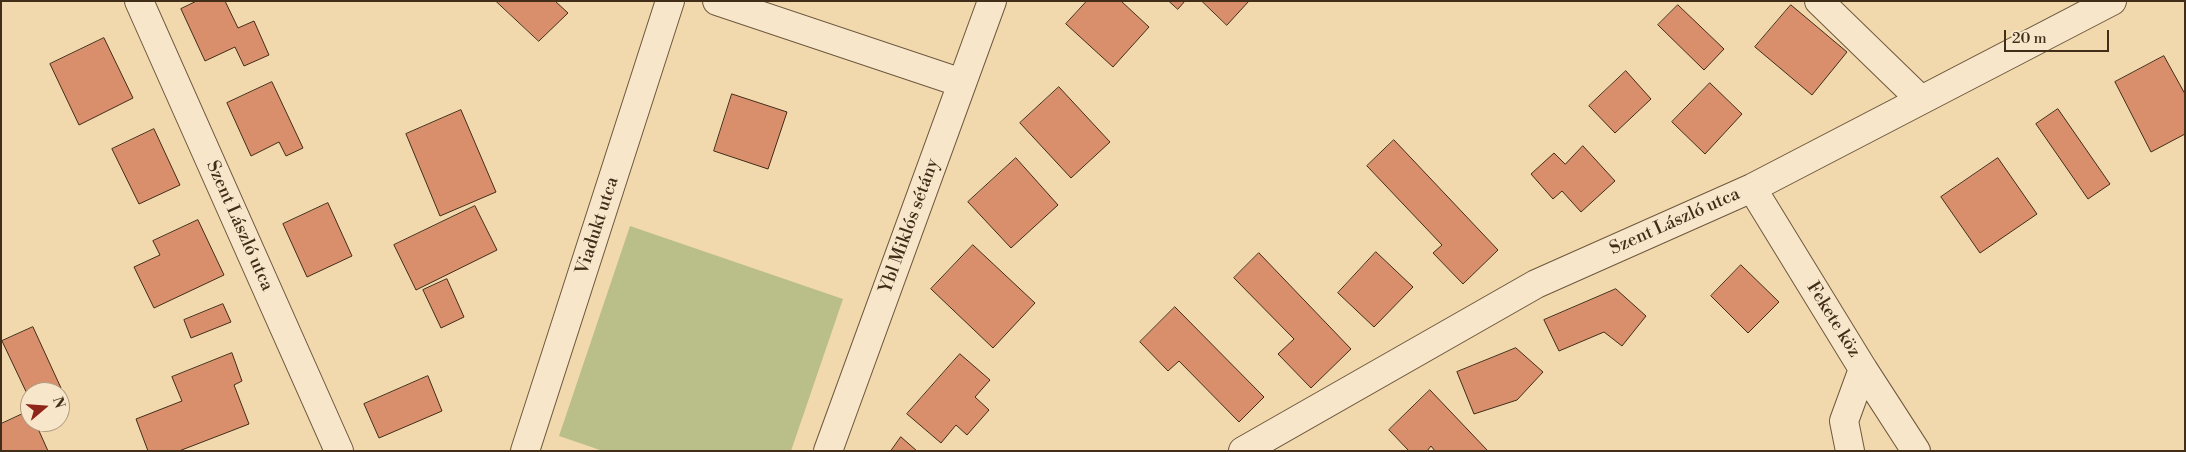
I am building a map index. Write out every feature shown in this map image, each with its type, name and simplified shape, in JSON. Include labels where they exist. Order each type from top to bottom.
[{"type":"street","name":"Szent László utca","points":[[139,1],[339,451]]},
{"type":"street","name":"Viadukt utca","points":[[525,451],[670,1]]},
{"type":"street","points":[[717,1],[962,83]]},
{"type":"street","name":"Ybl Miklós sétány","points":[[828,451],[992,1]]},
{"type":"street","points":[[1819,1],[1922,100]]},
{"type":"street","name":"Szent László utca","points":[[1243,451],[1536,284],[1752,188],[2112,1]]},
{"type":"street","name":"Fekete köz","points":[[1752,188],[1863,370],[1916,451]]},
{"type":"street","points":[[1850,451],[1844,421],[1863,370]]},
{"type":"green space","points":[[630,226],[843,299],[791,451],[603,451],[559,436]]},
{"type":"building","points":[[197,1],[225,1],[238,28],[254,21],[269,55],[244,66],[235,47],[205,61],[181,9]]},
{"type":"building","points":[[496,1],[555,1],[568,13],[539,41]]},
{"type":"building","points":[[1087,1],[1121,1],[1149,27],[1113,67],[1066,24]]},
{"type":"building","points":[[1169,1],[1185,1],[1178,9]]},
{"type":"building","points":[[1202,1],[1249,1],[1227,25]]},
{"type":"building","points":[[1678,5],[1724,49],[1704,70],[1658,25]]},
{"type":"building","points":[[1791,5],[1847,52],[1812,95],[1755,47]]},
{"type":"building","points":[[104,38],[133,98],[79,125],[50,64]]},
{"type":"building","points":[[2164,56],[2185,94],[2185,134],[2151,152],[2115,82]]},
{"type":"building","points":[[1626,71],[1651,99],[1615,133],[1589,106]]},
{"type":"building","points":[[272,82],[303,148],[286,156],[279,142],[251,156],[227,103]]},
{"type":"building","points":[[1710,83],[1742,114],[1705,154],[1672,122]]},
{"type":"building","points":[[1059,87],[1110,142],[1071,178],[1020,123]]},
{"type":"building","points":[[732,94],[787,112],[768,169],[714,151]]},
{"type":"building","points":[[2058,109],[2110,184],[2088,199],[2036,124]]},
{"type":"building","points":[[461,110],[496,192],[440,216],[406,134]]},
{"type":"building","points":[[154,129],[180,185],[139,204],[112,149]]},
{"type":"building","points":[[1394,140],[1498,250],[1463,284],[1433,253],[1442,245],[1367,166]]},
{"type":"building","points":[[1583,146],[1615,181],[1581,212],[1562,191],[1553,199],[1531,174],[1554,153],[1565,164]]},
{"type":"building","points":[[1016,158],[1058,205],[1011,248],[968,202]]},
{"type":"building","points":[[1998,158],[2037,214],[1980,253],[1941,197]]},
{"type":"building","points":[[328,203],[352,256],[307,277],[283,224]]},
{"type":"building","points":[[475,206],[497,250],[416,290],[394,245]]},
{"type":"building","points":[[198,220],[224,275],[154,308],[134,267],[160,255],[153,241]]},
{"type":"building","points":[[973,245],[1035,303],[993,348],[931,289]]},
{"type":"building","points":[[1376,252],[1413,287],[1374,327],[1338,293]]},
{"type":"building","points":[[1259,253],[1351,349],[1311,388],[1278,354],[1294,339],[1234,278]]},
{"type":"building","points":[[1741,265],[1779,302],[1748,333],[1711,296]]},
{"type":"building","points":[[447,279],[464,317],[441,328],[423,290]]},
{"type":"building","points":[[1616,289],[1646,316],[1622,346],[1604,332],[1559,351],[1544,320]]},
{"type":"building","points":[[223,304],[231,322],[191,338],[184,320]]},
{"type":"building","points":[[1175,307],[1264,397],[1239,422],[1179,361],[1168,371],[1140,342]]},
{"type":"building","points":[[33,327],[58,382],[21,382],[2,341]]},
{"type":"building","points":[[1516,348],[1543,372],[1517,400],[1474,414],[1457,372]]},
{"type":"building","points":[[232,353],[242,381],[234,385],[249,424],[179,451],[148,451],[136,419],[182,401],[172,377]]},
{"type":"building","points":[[960,354],[990,380],[975,397],[989,410],[967,435],[956,425],[941,443],[907,414]]},
{"type":"building","points":[[428,376],[442,411],[379,438],[364,404]]},
{"type":"building","points":[[1430,390],[1488,451],[1435,451],[1431,446],[1427,451],[1409,451],[1389,430]]},
{"type":"building","points":[[20,415],[20,432],[39,432],[48,451],[1,451],[1,424]]},
{"type":"building","points":[[901,437],[917,451],[891,451]]}]
